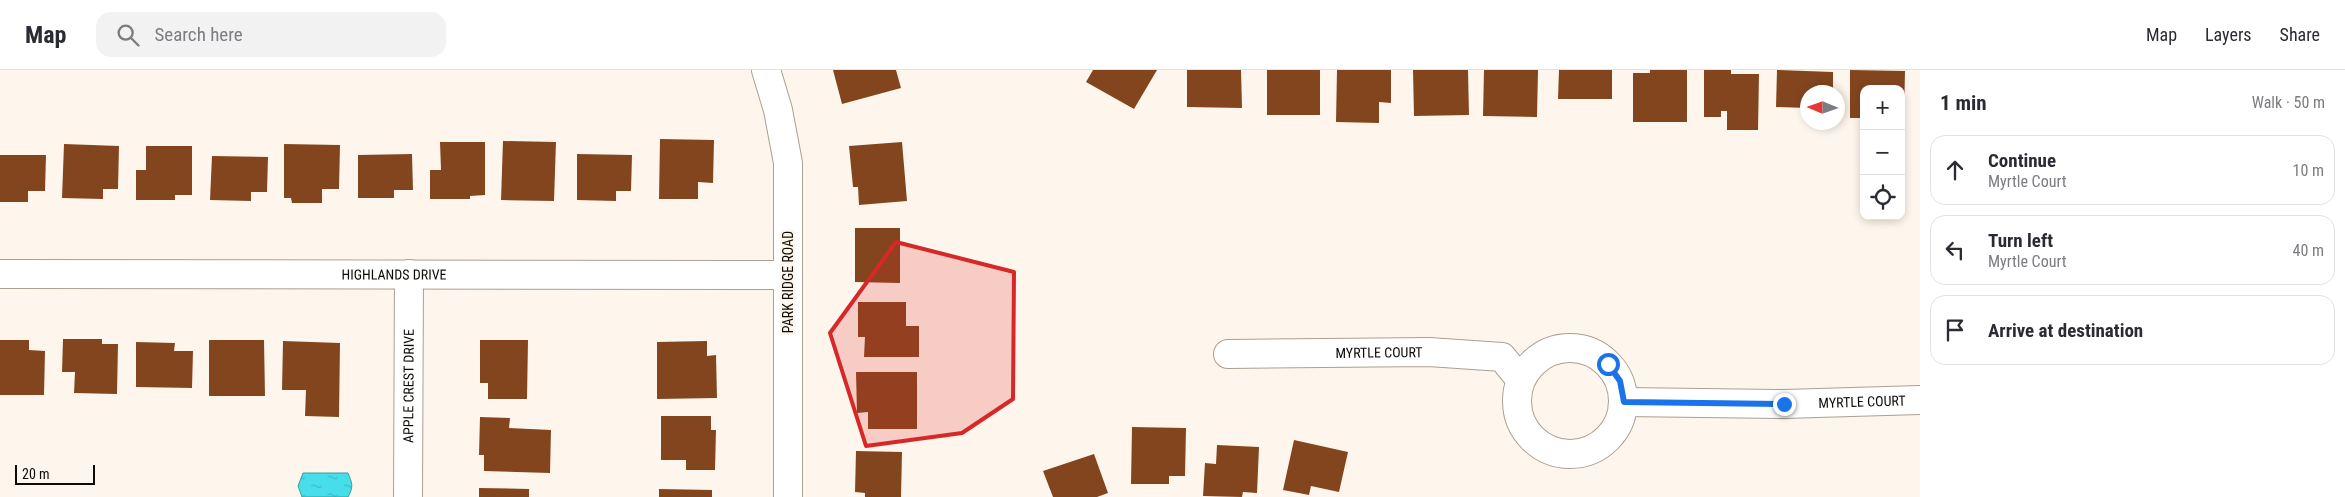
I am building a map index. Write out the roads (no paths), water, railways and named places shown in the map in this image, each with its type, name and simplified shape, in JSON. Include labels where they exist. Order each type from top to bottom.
[{"type":"street","name":"PARK RIDGE ROAD","points":[[766,70],[786,145],[788,497]]},
{"type":"street","name":"HIGHLANDS DRIVE","points":[[0,274],[788,275]]},
{"type":"street","name":"APPLE CREST DRIVE","points":[[408,497],[409,274]]},
{"type":"street","points":[[1571,347],[1592,351],[1608,364],[1620,381],[1624,402],[1619,423],[1607,440],[1589,451],[1569,455],[1548,451],[1531,439],[1519,421],[1516,400],[1520,379],[1532,362],[1550,351],[1571,347]]},
{"type":"street","name":"MYRTLE COURT","points":[[1228,354],[1428,352],[1502,358],[1520,379]]},
{"type":"street","name":"MYRTLE COURT","points":[[1624,402],[1784,404],[1920,400]]},
{"type":"water","points":[[303,473],[348,473],[352,485],[350,493],[348,497],[302,497],[298,486]]}]
